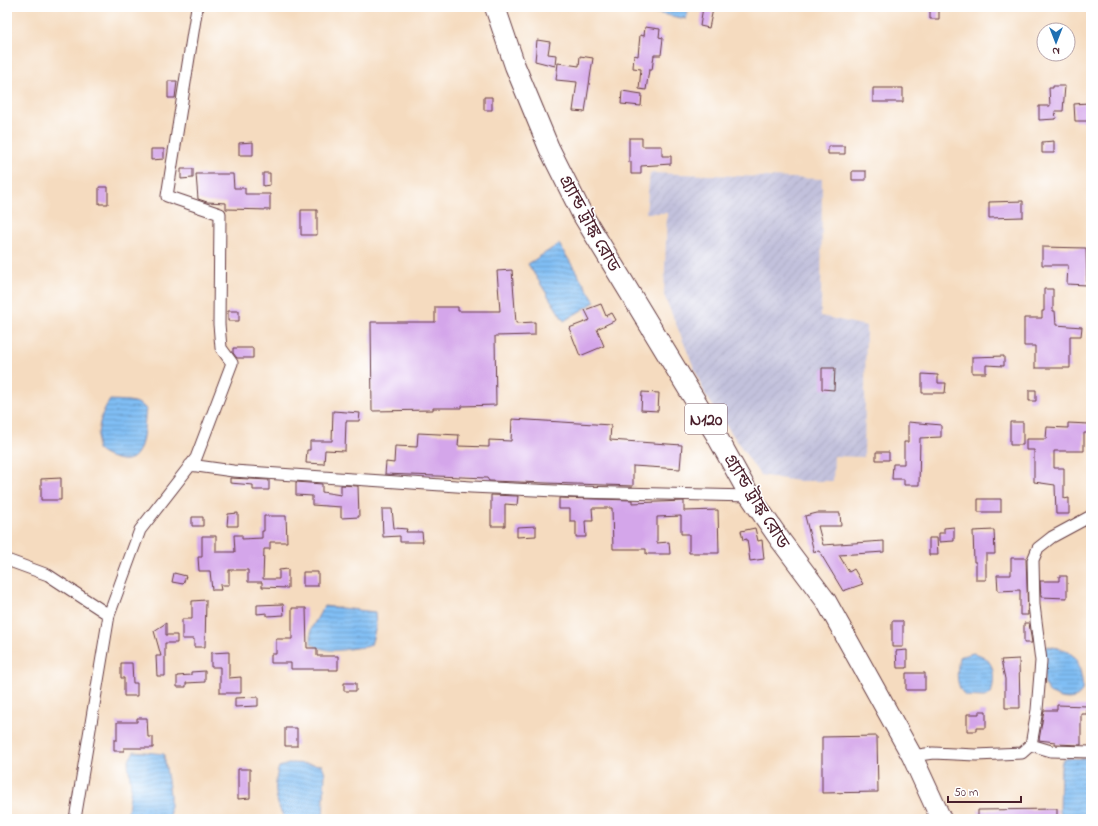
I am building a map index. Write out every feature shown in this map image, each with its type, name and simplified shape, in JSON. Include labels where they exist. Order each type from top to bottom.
[{"type":"highway","name":"গ্র্যান্ড ট্রাঙ্ক রোড","points":[[495,7],[516,66],[549,148],[582,214],[715,433],[750,496],[781,541],[826,601],[912,756],[941,819]]},
{"type":"street","points":[[75,819],[109,615],[140,530],[196,458],[232,364],[221,348],[219,324],[220,214],[167,196],[196,7]]},
{"type":"street","points":[[190,465],[255,473],[471,487],[576,492],[750,496]]},
{"type":"street","points":[[912,756],[933,753],[976,755],[1022,753],[1031,745],[1037,710],[1041,661],[1034,605],[1033,560],[1038,548],[1091,516]]},
{"type":"street","points":[[7,560],[48,575],[109,615]]},
{"type":"street","points":[[1031,745],[1051,751],[1091,752]]},
{"type":"shaded area","points":[[650,173],[822,179],[821,316],[866,326],[864,457],[834,456],[833,481],[797,481],[760,475],[705,394],[664,295],[667,213],[646,213]]},
{"type":"water","points":[[643,7],[689,7],[686,19],[642,10]]},
{"type":"water","points":[[559,244],[595,302],[564,321],[528,264]]},
{"type":"water","points":[[110,400],[134,402],[146,409],[141,444],[138,452],[133,458],[126,460],[109,457],[97,449],[101,417]]},
{"type":"water","points":[[324,606],[375,612],[376,627],[371,645],[343,650],[328,650],[311,644],[311,629]]},
{"type":"water","points":[[1048,646],[1066,650],[1077,659],[1082,679],[1082,690],[1075,698],[1069,699],[1057,697],[1047,690],[1044,681],[1044,667],[1045,648]]},
{"type":"water","points":[[973,653],[986,658],[992,668],[993,687],[991,694],[984,697],[965,696],[958,683],[957,673],[959,657]]},
{"type":"water","points":[[134,751],[164,754],[170,794],[170,819],[127,819],[131,786],[128,762]]},
{"type":"water","points":[[1067,758],[1091,759],[1091,819],[1063,819],[1060,813],[1061,767],[1062,761]]},
{"type":"water","points":[[292,763],[322,765],[325,773],[323,819],[285,819],[277,800],[276,780],[279,767]]},
{"type":"building","points":[[703,7],[713,9],[709,28],[700,26]]},
{"type":"building","points":[[930,7],[939,7],[939,19],[930,19]]},
{"type":"building","points":[[645,27],[660,29],[659,37],[663,38],[661,55],[654,55],[652,70],[649,70],[646,90],[639,89],[641,69],[633,68],[634,55],[638,56],[640,35],[644,36]]},
{"type":"building","points":[[537,40],[550,42],[548,54],[556,55],[555,66],[535,61]]},
{"type":"building","points":[[580,56],[593,58],[585,112],[573,111],[577,82],[556,80],[558,63],[579,66]]},
{"type":"building","points":[[168,81],[177,81],[175,98],[168,98]]},
{"type":"building","points":[[1053,86],[1065,86],[1063,111],[1055,111],[1056,119],[1039,120],[1039,106],[1050,106],[1049,88],[1053,88]]},
{"type":"building","points":[[873,88],[903,88],[903,102],[873,102]]},
{"type":"building","points":[[622,91],[642,94],[641,106],[621,104]]},
{"type":"building","points":[[484,97],[492,97],[492,110],[484,110]]},
{"type":"building","points":[[1088,103],[1089,121],[1075,121],[1074,104]]},
{"type":"building","points":[[629,138],[642,138],[642,146],[662,146],[662,156],[671,156],[671,164],[641,166],[641,174],[631,174],[631,162],[629,162]]},
{"type":"building","points":[[1054,141],[1054,153],[1042,153],[1042,142]]},
{"type":"building","points":[[253,142],[253,155],[239,155],[239,143]]},
{"type":"building","points":[[828,146],[845,146],[845,154],[828,154]]},
{"type":"building","points":[[151,149],[164,149],[164,159],[151,160]]},
{"type":"building","points":[[181,169],[193,169],[193,178],[181,179]]},
{"type":"building","points":[[852,171],[866,171],[866,180],[852,180]]},
{"type":"building","points":[[263,173],[270,173],[270,185],[263,186]]},
{"type":"building","points":[[196,174],[233,174],[234,188],[245,188],[245,194],[270,194],[270,210],[226,209],[226,203],[207,202],[198,199]]},
{"type":"building","points":[[99,187],[108,187],[108,204],[99,204]]},
{"type":"building","points":[[1023,201],[1023,217],[989,218],[989,202]]},
{"type":"building","points":[[301,210],[317,210],[317,235],[301,235]]},
{"type":"building","points":[[1042,247],[1086,248],[1087,285],[1067,284],[1068,265],[1042,265]]},
{"type":"building","points":[[512,270],[516,323],[535,322],[535,335],[495,336],[496,405],[462,406],[462,408],[433,408],[433,410],[372,411],[371,322],[435,322],[435,307],[458,307],[458,311],[500,311],[497,271]]},
{"type":"building","points":[[1044,289],[1053,289],[1053,311],[1055,311],[1056,325],[1082,327],[1081,336],[1070,336],[1070,368],[1035,368],[1035,346],[1024,346],[1024,318],[1042,318],[1042,311],[1044,311]]},
{"type":"building","points":[[601,304],[606,316],[612,313],[616,320],[597,329],[604,346],[580,356],[569,328],[590,320],[585,310]]},
{"type":"building","points":[[228,311],[239,311],[239,321],[228,321]]},
{"type":"building","points":[[233,348],[253,348],[253,358],[237,358],[233,353]]},
{"type":"building","points":[[1004,356],[1004,366],[986,365],[986,373],[972,373],[972,357]]},
{"type":"building","points":[[822,368],[835,368],[834,390],[822,389]]},
{"type":"building","points":[[922,374],[938,375],[938,383],[946,383],[945,393],[922,393]]},
{"type":"building","points":[[1029,390],[1036,390],[1036,401],[1029,401]]},
{"type":"building","points":[[642,392],[659,393],[658,411],[641,410]]},
{"type":"building","points":[[333,411],[360,413],[359,421],[346,421],[345,451],[325,450],[324,464],[306,463],[307,450],[310,450],[310,441],[332,441]]},
{"type":"building","points":[[512,419],[611,425],[610,440],[682,445],[680,469],[633,466],[633,486],[489,481],[487,478],[385,474],[386,462],[394,463],[395,446],[417,447],[418,433],[459,435],[458,446],[489,447],[489,440],[511,441]]},
{"type":"building","points":[[908,422],[941,425],[941,437],[920,438],[919,485],[904,485],[904,479],[892,479],[893,464],[904,464],[904,442],[908,442]]},
{"type":"building","points":[[1010,422],[1023,422],[1023,445],[1010,445]]},
{"type":"building","points":[[1068,423],[1089,424],[1089,433],[1084,433],[1084,451],[1054,451],[1054,468],[1064,468],[1064,499],[1069,498],[1069,514],[1056,514],[1055,485],[1034,482],[1034,450],[1026,450],[1026,439],[1046,439],[1047,427],[1068,428]]},
{"type":"building","points":[[876,452],[889,452],[889,460],[876,460]]},
{"type":"building","points":[[61,478],[61,500],[41,500],[41,479]]},
{"type":"building","points":[[230,478],[269,480],[269,490],[253,490],[253,485],[230,483]]},
{"type":"building","points":[[296,482],[322,484],[322,492],[341,495],[341,485],[358,486],[359,517],[341,518],[341,507],[312,505],[312,496],[296,495]]},
{"type":"building","points":[[491,495],[518,496],[517,505],[505,504],[505,526],[491,526]]},
{"type":"building","points":[[559,498],[632,500],[632,503],[684,501],[684,511],[718,510],[719,553],[689,553],[689,534],[681,534],[681,516],[657,517],[657,543],[669,542],[670,554],[646,554],[646,549],[613,549],[612,508],[592,508],[593,521],[585,521],[586,537],[576,537],[576,521],[570,521],[570,509],[559,509]]},
{"type":"building","points":[[978,499],[1001,499],[1001,512],[978,512]]},
{"type":"building","points":[[382,509],[392,509],[394,528],[407,529],[406,532],[422,532],[423,542],[400,542],[400,536],[383,537]]},
{"type":"building","points":[[238,513],[238,526],[227,526],[228,514]]},
{"type":"building","points":[[817,513],[840,513],[841,526],[818,526],[823,545],[884,541],[884,552],[839,555],[849,572],[854,569],[863,584],[843,591],[819,551],[814,552],[805,516]]},
{"type":"building","points":[[264,516],[286,516],[287,542],[270,542],[270,549],[264,549],[263,579],[279,579],[279,570],[288,569],[288,588],[262,587],[262,582],[248,582],[248,570],[229,570],[229,585],[220,585],[221,590],[212,590],[210,571],[199,571],[198,557],[202,557],[202,536],[216,536],[216,552],[235,552],[234,535],[242,535],[242,539],[262,538],[262,531],[264,531]]},
{"type":"building","points":[[192,517],[203,517],[203,526],[192,526]]},
{"type":"building","points":[[536,526],[536,536],[517,537],[517,527]]},
{"type":"building","points":[[954,527],[954,541],[939,542],[939,533],[944,533],[944,528]]},
{"type":"building","points":[[755,528],[758,541],[762,540],[764,559],[750,561],[747,539],[743,540],[741,531]]},
{"type":"building","points":[[994,530],[995,554],[986,554],[986,580],[976,580],[973,531]]},
{"type":"building","points":[[929,538],[937,538],[938,555],[929,555]]},
{"type":"building","points":[[1011,558],[1026,558],[1028,615],[1020,615],[1020,590],[998,591],[997,575],[1011,575]]},
{"type":"building","points":[[303,572],[318,572],[318,586],[303,586]]},
{"type":"building","points":[[174,573],[186,576],[183,584],[172,582]]},
{"type":"building","points":[[1059,576],[1067,576],[1067,598],[1041,597],[1040,581],[1059,581]]},
{"type":"building","points":[[206,600],[205,647],[194,647],[194,639],[182,639],[182,619],[192,619],[192,601]]},
{"type":"building","points":[[283,604],[284,615],[267,616],[267,613],[257,614],[257,605]]},
{"type":"building","points":[[292,608],[306,608],[307,648],[317,648],[317,656],[338,656],[338,670],[291,669],[291,663],[271,663],[271,654],[276,654],[276,639],[292,639]]},
{"type":"building","points":[[892,621],[903,621],[903,647],[892,647]]},
{"type":"building","points":[[166,623],[166,635],[177,635],[177,643],[165,643],[165,676],[157,676],[156,656],[161,656],[154,631]]},
{"type":"building","points":[[1024,623],[1029,623],[1032,643],[1024,643]]},
{"type":"building","points":[[907,650],[907,668],[897,668],[896,651]]},
{"type":"building","points":[[229,652],[229,678],[241,677],[241,693],[220,693],[220,667],[211,667],[211,653]]},
{"type":"building","points":[[1019,659],[1020,708],[1005,708],[1005,679],[1001,660]]},
{"type":"building","points":[[121,663],[132,663],[133,683],[137,683],[137,696],[124,696],[124,678],[121,678]]},
{"type":"building","points":[[205,671],[205,682],[186,683],[186,687],[177,687],[177,676],[191,675],[191,672]]},
{"type":"building","points":[[906,673],[925,673],[925,690],[906,690]]},
{"type":"building","points":[[344,683],[356,683],[356,691],[344,691]]},
{"type":"building","points":[[258,697],[258,706],[235,707],[235,698]]},
{"type":"building","points":[[1057,705],[1087,706],[1087,714],[1081,714],[1081,745],[1055,744],[1055,742],[1039,740],[1044,710],[1057,710]]},
{"type":"building","points":[[979,711],[986,711],[986,728],[976,728],[976,731],[967,731],[967,714],[979,714]]},
{"type":"building","points":[[137,718],[147,718],[148,737],[153,737],[153,748],[124,748],[124,751],[114,751],[114,740],[117,740],[117,722],[137,722]]},
{"type":"building","points":[[285,728],[297,728],[297,746],[285,746]]},
{"type":"building","points":[[877,736],[878,792],[822,793],[822,737]]},
{"type":"building","points":[[238,769],[250,769],[250,798],[238,799]]},
{"type":"building","points":[[1057,809],[1057,819],[978,819],[978,810]]}]
